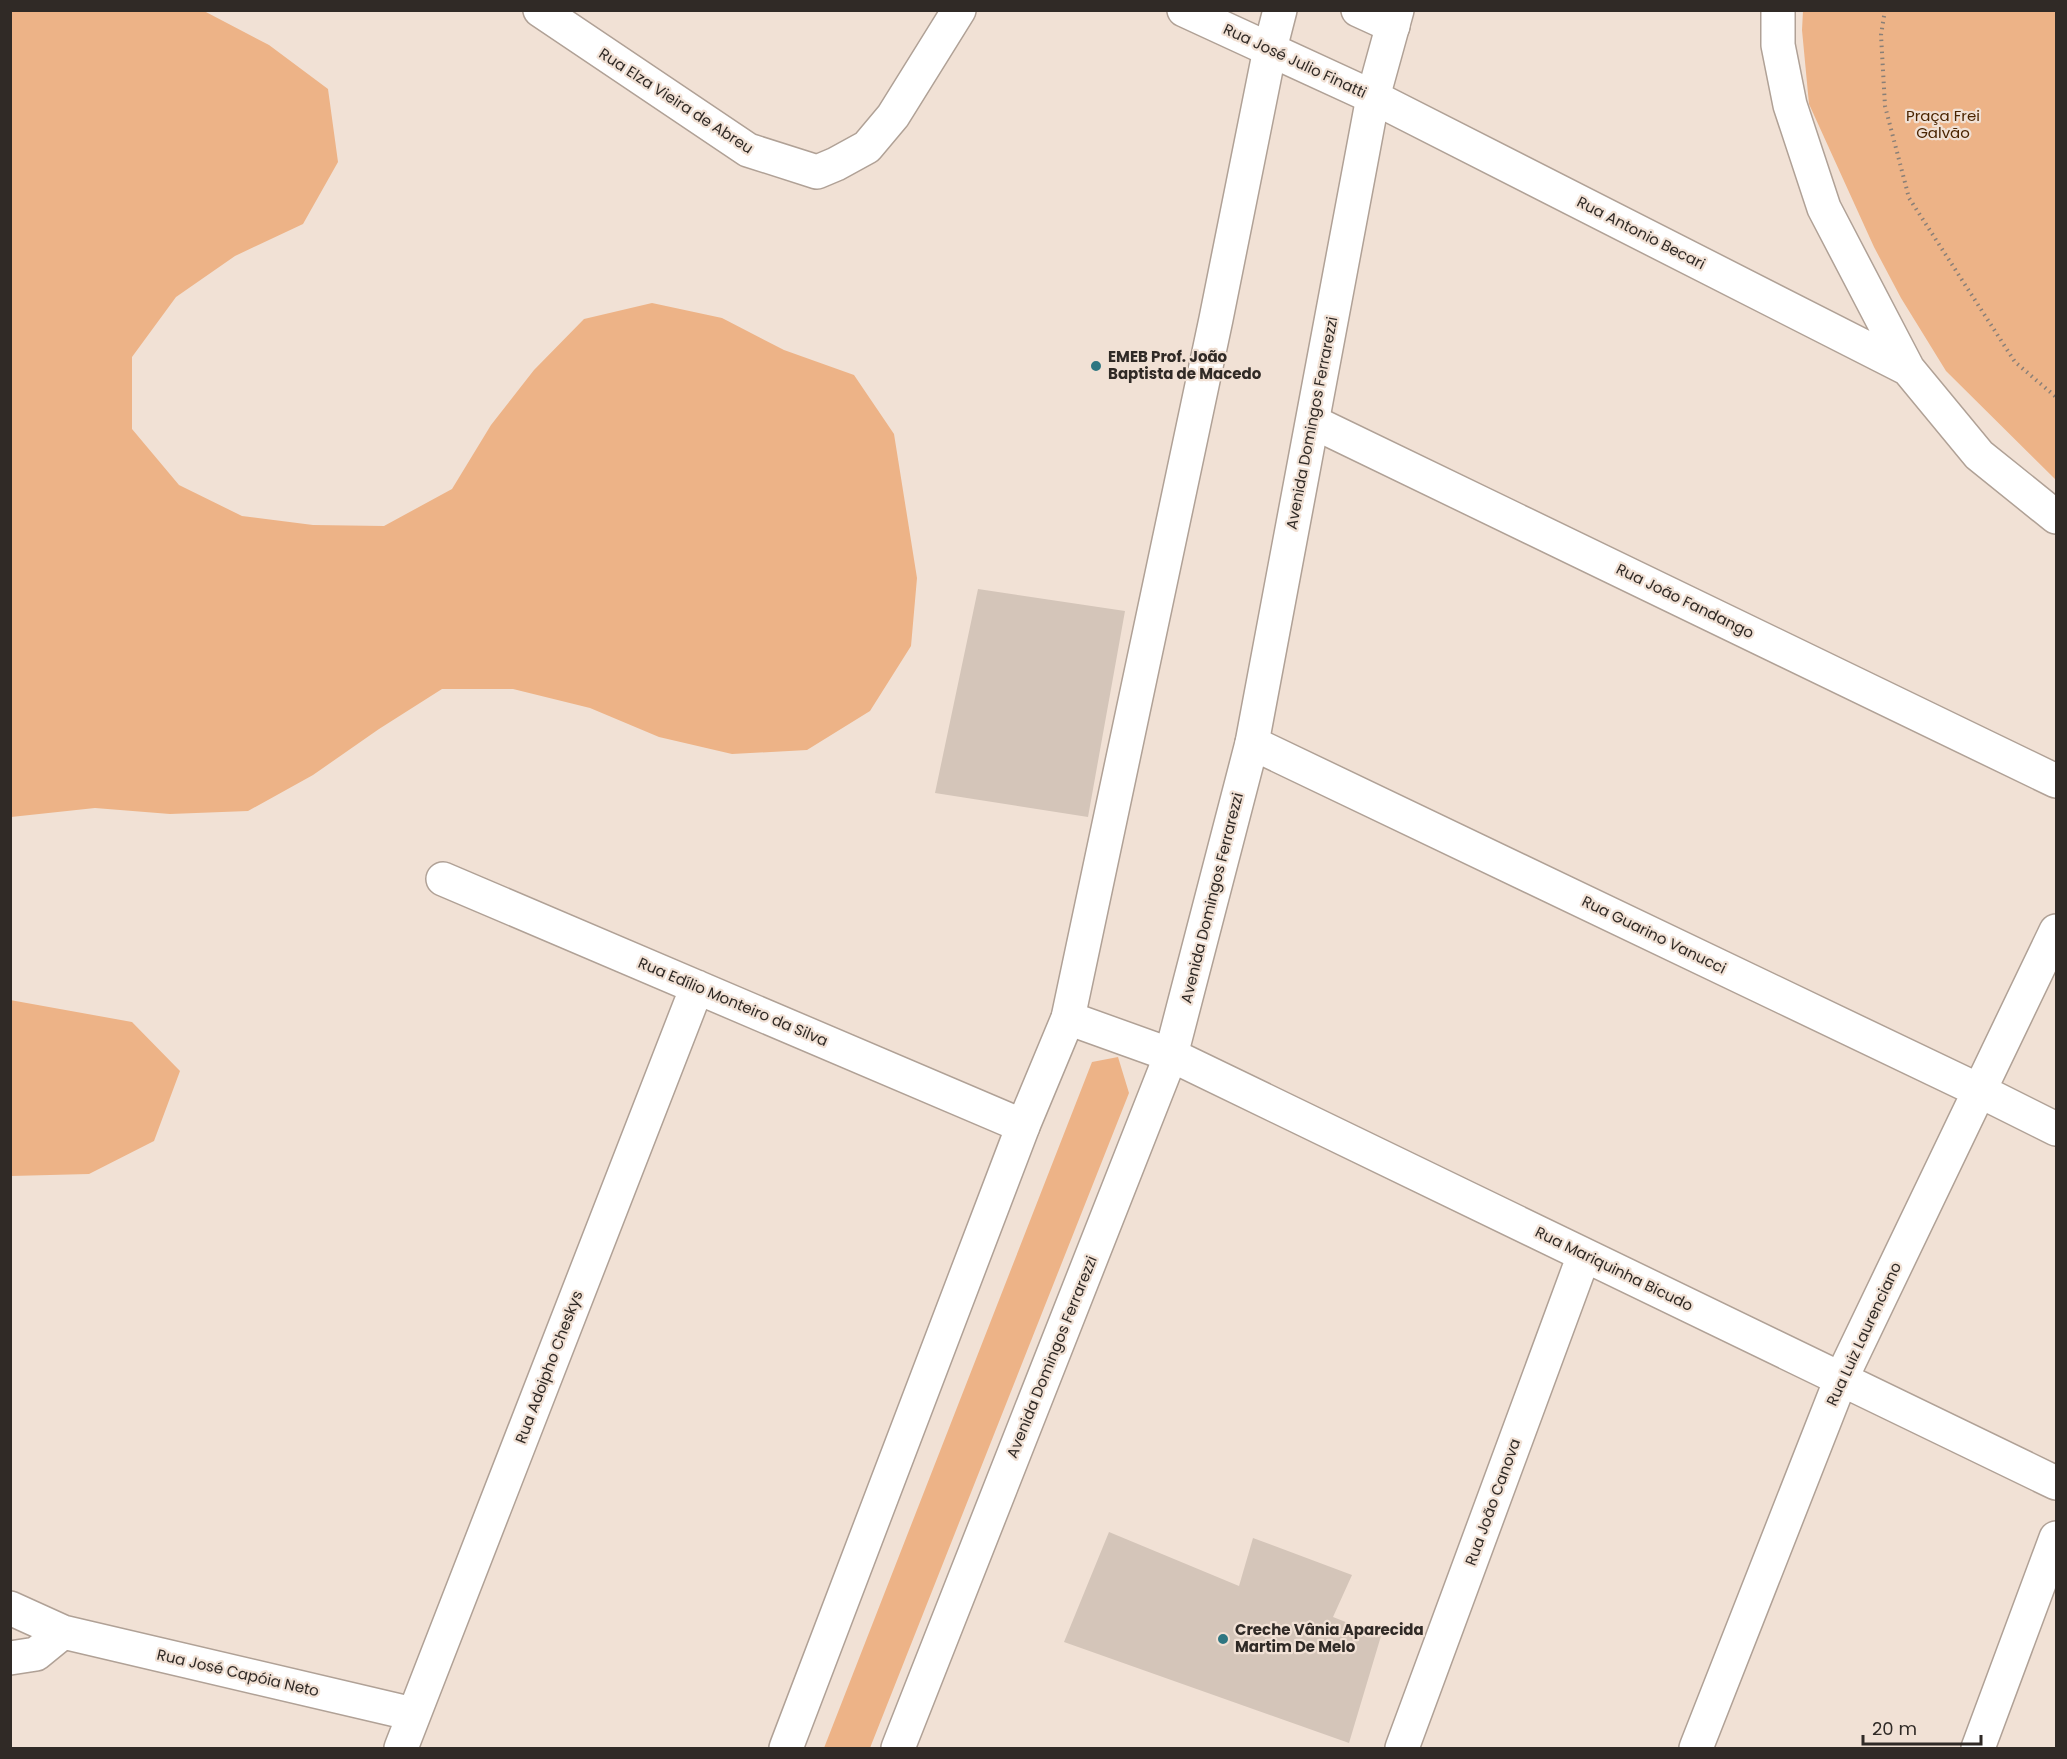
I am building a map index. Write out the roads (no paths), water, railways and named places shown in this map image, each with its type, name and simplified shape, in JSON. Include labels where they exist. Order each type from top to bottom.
[{"type":"street","name":"Rua Elza Vieira de Abreu","points":[[540,10],[748,150],[817,172],[836,165],[867,147],[893,116],[959,10]]},
{"type":"street","name":"Rua José Julio Finatti","points":[[1184,10],[1373,96]]},
{"type":"street","points":[[786,1749],[1023,1126],[1068,1018],[1280,10]]},
{"type":"street","points":[[1358,10],[1395,18]]},
{"type":"street","points":[[1778,10],[1778,45],[1790,105],[1824,208],[1908,369],[1979,455],[2056,517]]},
{"type":"street","name":"Avenida Domingos Ferrarezzi","points":[[898,1749],[1172,1055],[1252,743],[1373,96],[1395,18]]},
{"type":"street","name":"Rua Antonio Becari","points":[[1373,96],[1908,369]]},
{"type":"street","name":"Rua João Fandango","points":[[1313,422],[2056,781]]},
{"type":"street","name":"Rua Guarino Vanucci","points":[[1252,743],[2056,1129]]},
{"type":"street","name":"Rua Edílio Monteiro da Silva","points":[[442,879],[1023,1126]]},
{"type":"street","name":"Rua Luiz Laurenciano","points":[[1696,1749],[1841,1379],[2056,931]]},
{"type":"street","name":"Rua Adoipho Cheskys","points":[[401,1749],[698,987]]},
{"type":"street","name":"Rua Mariquinha Bicudo","points":[[1068,1018],[1172,1055],[2056,1484]]},
{"type":"street","name":"Rua João Canova","points":[[1402,1749],[1584,1255]]},
{"type":"street","points":[[1978,1749],[2056,1538]]},
{"type":"street","name":"Rua José Capóia Neto","points":[[10,1608],[63,1632],[413,1714]]},
{"type":"street","points":[[10,1658],[36,1654],[63,1632]]},
{"type":"place","name":"EMEB Prof. João Baptista de Macedo","points":[[1096,366]]},
{"type":"place","name":"Creche Vânia Aparecida Martim De Melo","points":[[1223,1639]]},
{"type":"park label","name":"Praça Frei Galvão","points":[[1943,124]]}]
